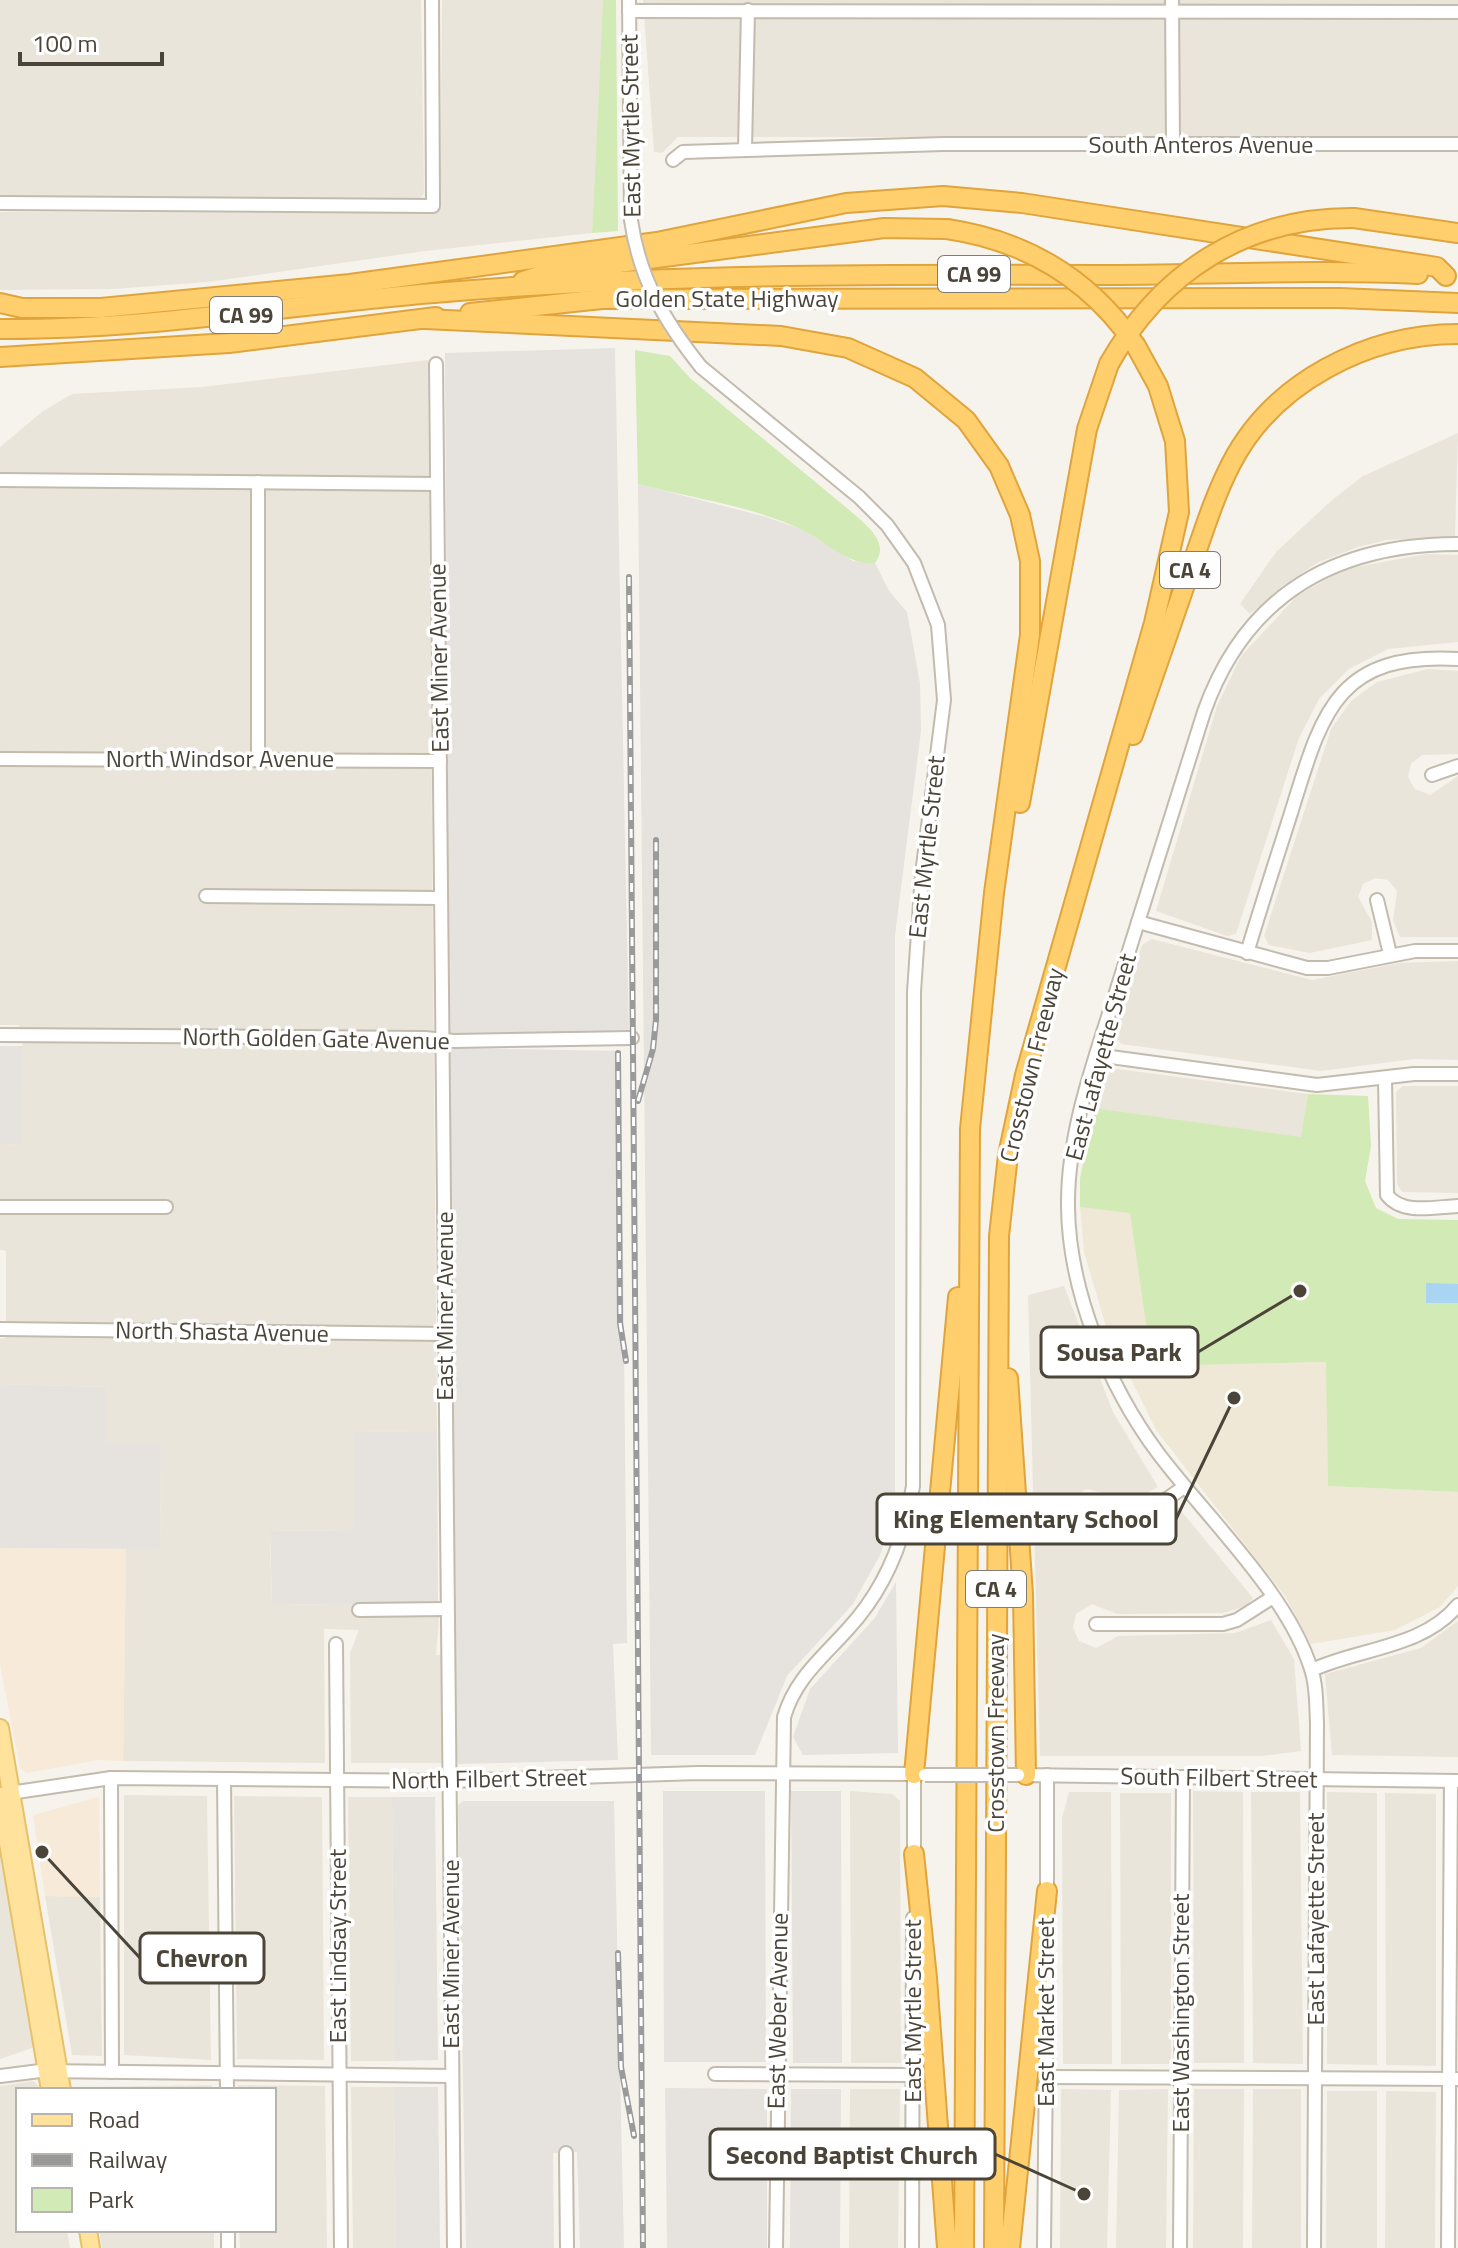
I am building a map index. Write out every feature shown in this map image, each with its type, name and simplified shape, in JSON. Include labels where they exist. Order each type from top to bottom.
[{"type":"highway","points":[[0,303],[22,308],[101,308],[350,284],[657,242],[846,203],[943,196],[1022,203],[1437,267],[1452,276]]},
{"type":"highway","name":"CA 4","points":[[985,982],[1087,429],[1109,364],[1148,306],[1201,260],[1239,240],[1277,227],[1321,219],[1354,218],[1458,233]]},
{"type":"highway","points":[[491,290],[551,272],[884,228],[947,229],[1003,242],[1055,266],[1100,301],[1136,346],[1158,386],[1175,441],[1179,512],[1154,623],[1065,939]]},
{"type":"highway","name":"Golden State Highway","points":[[0,329],[152,325],[435,293],[682,277],[1123,275],[1319,269],[1452,276]]},
{"type":"highway","name":"Golden State Highway","points":[[0,357],[229,343],[602,299],[1340,298],[1458,303]]},
{"type":"highway","points":[[425,319],[643,327],[803,339],[848,348],[895,366],[936,393],[966,420],[1009,486],[1027,539],[1032,585],[1021,711],[994,893],[985,982]]},
{"type":"highway","name":"CA 4","points":[[1065,939],[1217,493],[1247,438],[1291,393],[1343,358],[1408,338],[1458,334]]},
{"type":"highway","name":"Crosstown Freeway","points":[[994,2248],[999,1236],[1016,1115],[1065,939]]},
{"type":"highway","name":"Crosstown Freeway","points":[[964,2248],[970,1155],[973,1085],[985,982]]},
{"type":"highway","points":[[920,1774],[970,1155]]},
{"type":"highway","points":[[999,1236],[1023,1594],[1022,1775]]},
{"type":"highway","points":[[914,1854],[927,1978],[947,2248]]},
{"type":"highway","points":[[1010,2248],[1047,1891]]},
{"type":"main road","points":[[0,1728],[4,1795],[52,2071],[50,2088]]},
{"type":"main road","points":[[52,2071],[61,2088]]},
{"type":"street","points":[[0,203],[433,206],[432,0]]},
{"type":"street","points":[[629,6],[748,10],[1172,7],[1458,12]]},
{"type":"street","name":"East Myrtle Street","points":[[629,6],[631,220],[634,239],[660,312],[701,367],[859,497],[887,525],[924,584],[938,625],[944,674],[922,874],[914,992],[913,1486],[903,1532],[877,1591],[793,1691],[781,1732],[780,1773]]},
{"type":"street","points":[[1172,7],[1173,146]]},
{"type":"street","points":[[745,149],[748,10]]},
{"type":"street","name":"South Anteros Avenue","points":[[673,160],[683,152],[944,144],[1458,144]]},
{"type":"street","name":"East Miner Avenue","points":[[436,364],[454,2248]]},
{"type":"street","points":[[0,480],[437,484]]},
{"type":"street","points":[[258,482],[258,759]]},
{"type":"street","name":"East Lafayette Street","points":[[1314,2248],[1317,1723],[1312,1670],[1289,1619],[1148,1437],[1110,1369],[1087,1311],[1073,1258],[1067,1205],[1070,1171],[1096,1055],[1212,690],[1246,632],[1301,583],[1353,557],[1391,548],[1458,544]]},
{"type":"street","points":[[1247,953],[1315,737],[1330,707],[1351,684],[1387,664],[1427,657],[1458,659]]},
{"type":"street","name":"North Windsor Avenue","points":[[0,759],[440,761]]},
{"type":"street","points":[[1432,775],[1458,766]]},
{"type":"street","points":[[206,896],[441,898]]},
{"type":"street","points":[[1377,900],[1390,954]]},
{"type":"street","points":[[1138,922],[1247,953],[1318,969],[1390,954],[1458,951]]},
{"type":"street","name":"North Golden Gate Avenue","points":[[0,1035],[442,1040],[632,1038]]},
{"type":"street","points":[[1096,1055],[1317,1085],[1458,1074]]},
{"type":"street","points":[[1385,1078],[1384,1184],[1389,1198],[1406,1208],[1458,1206]]},
{"type":"street","points":[[0,1207],[166,1207]]},
{"type":"street","name":"North Shasta Avenue","points":[[0,1329],[445,1334]]},
{"type":"street","points":[[1094,1511],[1151,1510],[1184,1487]]},
{"type":"street","points":[[1096,1624],[1223,1624],[1237,1620],[1273,1597]]},
{"type":"street","points":[[1312,1670],[1419,1635],[1438,1624],[1458,1605]]},
{"type":"street","points":[[359,1610],[447,1609]]},
{"type":"street","name":"East Lindsay Street","points":[[336,1644],[341,2248]]},
{"type":"street","name":"North Filbert Street","points":[[4,1795],[111,1778],[450,1781],[780,1773],[980,1775]]},
{"type":"street","name":"East Weber Avenue","points":[[776,2248],[780,1773]]},
{"type":"street","name":"East Myrtle Street","points":[[912,2248],[914,1854],[920,1774]]},
{"type":"street","name":"South Filbert Street","points":[[980,1775],[1454,1781]]},
{"type":"street","name":"East Market Street","points":[[1044,2248],[1047,1775]]},
{"type":"street","name":"East Washington Street","points":[[1180,2248],[1183,1777]]},
{"type":"street","points":[[111,1778],[112,2072]]},
{"type":"street","points":[[224,1780],[227,2088]]},
{"type":"street","points":[[1448,2248],[1454,2078],[1454,1781]]},
{"type":"street","points":[[0,2076],[52,2071],[452,2076]]},
{"type":"street","points":[[715,2074],[913,2075]]},
{"type":"street","points":[[1046,2077],[1454,2078]]},
{"type":"street","points":[[566,2153],[567,2248]]},
{"type":"shaded area","points":[[0,0],[421,0],[424,193],[419,200],[0,198]]},
{"type":"shaded area","points":[[442,0],[603,0],[592,233],[425,251],[208,282],[113,289],[0,290],[0,212],[436,213],[440,205]]},
{"type":"shaded area","points":[[643,0],[1458,0],[1458,137],[1189,137],[1183,132],[1163,133],[1158,137],[678,137],[662,153],[654,152]]},
{"type":"shaded area","points":[[615,348],[629,1035],[449,1033],[445,353]]},
{"type":"shaded area","points":[[428,360],[437,1431],[353,1432],[353,1530],[270,1531],[270,1549],[272,1604],[440,1606],[436,1655],[441,1655],[442,1763],[351,1763],[350,1653],[359,1630],[324,1629],[325,1763],[123,1761],[126,1549],[160,1549],[161,1445],[105,1444],[105,1387],[0,1384],[0,1339],[6,1338],[6,1251],[0,1250],[0,1144],[21,1145],[23,1046],[19,1025],[0,1025],[0,447],[43,411],[72,394],[202,387]]},
{"type":"shaded area","points":[[1458,433],[1455,537],[1386,540],[1358,547],[1317,563],[1282,586],[1250,614],[1240,604],[1276,552],[1331,501],[1363,476]]},
{"type":"shaded area","points":[[638,484],[766,517],[803,530],[853,561],[875,563],[889,591],[907,612],[920,683],[921,731],[895,935],[895,1509],[880,1555],[853,1604],[787,1676],[755,1755],[651,1755]]},
{"type":"shaded area","points":[[1426,554],[1458,555],[1458,642],[1388,649],[1349,669],[1319,699],[1299,738],[1236,934],[1227,936],[1156,911],[1217,706],[1241,656],[1297,596],[1345,569]]},
{"type":"shaded area","points":[[1428,669],[1458,671],[1458,754],[1422,755],[1411,764],[1408,777],[1415,789],[1430,795],[1458,776],[1458,937],[1400,937],[1393,920],[1397,891],[1388,880],[1375,878],[1363,884],[1358,897],[1372,922],[1372,940],[1310,953],[1269,945],[1264,936],[1331,729],[1351,701],[1377,682]]},
{"type":"shaded area","points":[[1152,939],[1312,980],[1399,963],[1458,961],[1458,1060],[1414,1059],[1321,1071],[1121,1044],[1114,1034],[1142,945]]},
{"type":"shaded area","points":[[0,1046],[23,1046],[22,1145],[0,1144]]},
{"type":"shaded area","points":[[450,1048],[621,1051],[627,1643],[613,1644],[618,1760],[458,1764]]},
{"type":"shaded area","points":[[1110,1068],[1308,1094],[1302,1138],[1095,1108],[1103,1073]]},
{"type":"shaded area","points":[[1403,1086],[1458,1086],[1458,1193],[1402,1192],[1397,1184],[1396,1092]]},
{"type":"shaded area","points":[[1080,1207],[1130,1212],[1152,1366],[1327,1362],[1328,1486],[1458,1492],[1458,1586],[1440,1607],[1395,1630],[1311,1644],[1285,1596],[1156,1430],[1107,1330],[1084,1252]]},
{"type":"shaded area","points":[[1064,1286],[1113,1412],[1158,1487],[1134,1500],[1086,1489],[1073,1499],[1070,1513],[1076,1527],[1094,1533],[1115,1521],[1148,1520],[1178,1507],[1253,1598],[1246,1606],[1223,1613],[1117,1614],[1092,1604],[1076,1614],[1073,1628],[1079,1641],[1096,1648],[1118,1636],[1235,1633],[1271,1620],[1294,1659],[1301,1751],[1263,1756],[1040,1756],[1028,1295]]},
{"type":"shaded area","points":[[0,1384],[105,1387],[105,1444],[161,1444],[160,1549],[0,1548]]},
{"type":"shaded area","points":[[437,1431],[438,1606],[272,1604],[270,1531],[353,1530],[353,1432]]},
{"type":"shaded area","points":[[0,1548],[126,1549],[123,1761],[99,1760],[27,1773],[20,1768],[0,1664]]},
{"type":"shaded area","points":[[896,1582],[898,1753],[803,1755],[793,1737],[810,1689],[874,1619]]},
{"type":"shaded area","points":[[1458,1621],[1458,1757],[1332,1755],[1325,1674],[1421,1648]]},
{"type":"shaded area","points":[[663,1791],[765,1791],[766,2062],[664,2062]]},
{"type":"shaded area","points":[[791,1791],[841,1791],[842,2063],[793,2063]]},
{"type":"shaded area","points":[[850,1791],[892,1794],[900,1801],[901,2063],[851,2063]]},
{"type":"shaded area","points":[[1193,1791],[1243,1792],[1244,2063],[1194,2063]]},
{"type":"shaded area","points":[[1069,1792],[1111,1792],[1112,2064],[1063,2064],[1062,1818]]},
{"type":"shaded area","points":[[1251,1792],[1300,1792],[1303,2064],[1253,2063]]},
{"type":"shaded area","points":[[1327,1792],[1377,1793],[1377,2065],[1327,2064]]},
{"type":"shaded area","points":[[1120,1793],[1171,1793],[1171,2064],[1121,2064]]},
{"type":"shaded area","points":[[1385,1793],[1436,1794],[1436,2066],[1386,2065]]},
{"type":"shaded area","points":[[124,1795],[207,1796],[211,2060],[124,2055]]},
{"type":"shaded area","points":[[234,1796],[322,1797],[324,2060],[237,2059]]},
{"type":"shaded area","points":[[99,1797],[100,1897],[45,1896],[33,1815]]},
{"type":"shaded area","points":[[348,1797],[392,1797],[394,2061],[351,2061]]},
{"type":"shaded area","points":[[392,1797],[435,1797],[438,2060],[394,2061]]},
{"type":"shaded area","points":[[463,1801],[614,1801],[624,2248],[580,2248],[577,2152],[553,2153],[554,2248],[466,2248],[458,1805]]},
{"type":"shaded area","points":[[0,1855],[35,2047],[0,2059]]},
{"type":"shaded area","points":[[45,1896],[100,1897],[102,2056],[72,2055]]},
{"type":"shaded area","points":[[34,2081],[40,2088],[16,2088],[16,2232],[67,2232],[70,2248],[0,2248],[0,2086]]},
{"type":"shaded area","points":[[212,2085],[212,2088],[73,2087]]},
{"type":"shaded area","points":[[238,2085],[325,2086],[327,2248],[240,2248],[239,2232],[276,2232],[276,2088],[238,2088]]},
{"type":"shaded area","points":[[351,2087],[394,2087],[396,2248],[353,2248]]},
{"type":"shaded area","points":[[394,2087],[438,2087],[440,2248],[396,2248]]},
{"type":"shaded area","points":[[665,2088],[767,2089],[767,2248],[667,2248]]},
{"type":"shaded area","points":[[791,2089],[841,2089],[840,2248],[790,2248]]},
{"type":"shaded area","points":[[850,2089],[900,2089],[898,2248],[849,2248]]},
{"type":"shaded area","points":[[1061,2089],[1111,2090],[1107,2248],[1060,2248]]},
{"type":"shaded area","points":[[1168,2089],[1166,2248],[1116,2248],[1119,2090]]},
{"type":"shaded area","points":[[1194,2089],[1244,2089],[1243,2248],[1193,2248]]},
{"type":"shaded area","points":[[1253,2089],[1301,2089],[1301,2248],[1252,2248]]},
{"type":"shaded area","points":[[1327,2091],[1377,2091],[1377,2248],[1326,2248]]},
{"type":"shaded area","points":[[1386,2091],[1436,2092],[1435,2248],[1385,2248]]},
{"type":"shaded area","points":[[99,2232],[214,2232],[214,2248],[102,2248]]},
{"type":"green space","points":[[603,0],[616,0],[618,231],[592,233]]},
{"type":"green space","points":[[635,350],[670,356],[691,379],[854,514],[879,542],[879,556],[875,563],[855,561],[804,531],[764,515],[638,484]]},
{"type":"green space","points":[[1308,1094],[1368,1096],[1371,1146],[1365,1181],[1376,1208],[1398,1219],[1458,1220],[1458,1492],[1328,1486],[1326,1362],[1152,1366],[1130,1213],[1080,1207],[1080,1178],[1095,1108],[1301,1137]]},
{"type":"water","points":[[1426,1283],[1458,1284],[1458,1303],[1426,1303]]},
{"type":"railway","points":[[629,577],[643,2248]]},
{"type":"railway","points":[[638,1101],[653,1049],[656,1020],[656,840]]},
{"type":"railway","points":[[618,1053],[620,1323],[626,1361]]},
{"type":"railway","points":[[618,1953],[621,2067],[634,2136]]},
{"type":"place","name":"Sousa Park","points":[[1300,1291]]},
{"type":"place","name":"King Elementary School","points":[[1234,1398]]},
{"type":"place","name":"Chevron","points":[[42,1852]]},
{"type":"place","name":"Second Baptist Church","points":[[1084,2194]]}]
